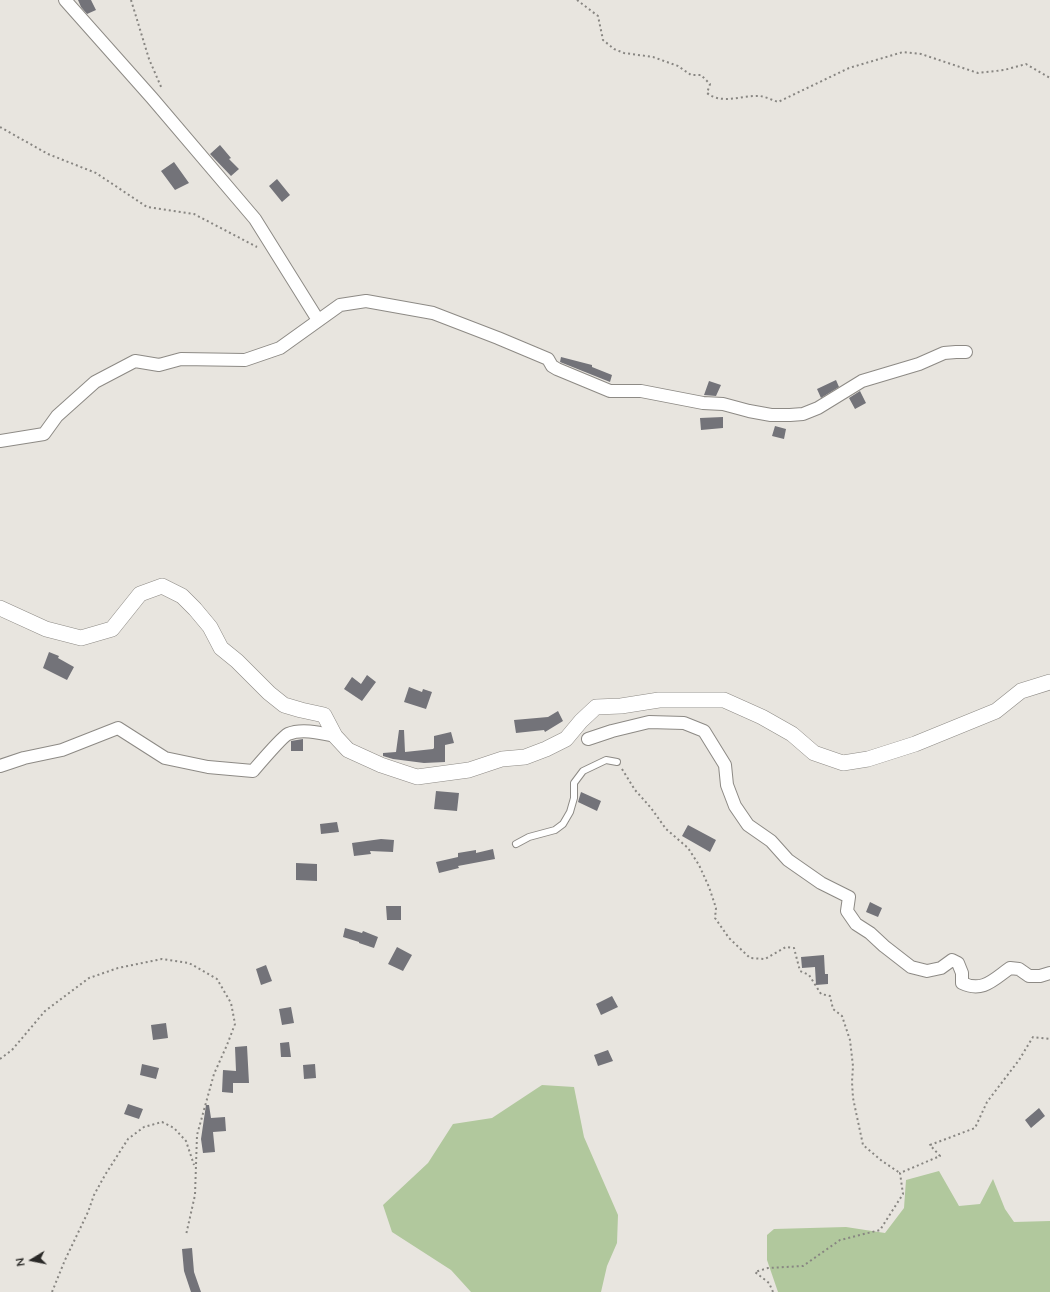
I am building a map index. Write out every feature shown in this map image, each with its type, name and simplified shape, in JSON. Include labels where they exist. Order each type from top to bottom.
[{"type":"street","points":[[65,0],[152,98],[255,220],[318,320]]},
{"type":"street","points":[[0,441],[44,434],[58,416],[95,382],[135,361],[159,365],[181,359],[245,360],[280,348],[340,305],[366,301],[433,313],[498,338],[548,360],[552,366],[557,369],[610,391],[663,394],[703,403],[723,404],[771,415],[803,414],[818,408],[862,381],[919,364],[944,353],[966,352]]},
{"type":"street","points":[[0,608],[46,629],[81,638],[112,629],[140,594],[162,586],[182,596],[195,609],[210,627],[221,648],[237,661],[269,694],[284,704],[301,710],[324,715],[335,736],[348,750],[381,765],[417,777],[470,770],[502,759],[525,757],[566,739],[581,721],[596,707],[621,706],[659,700],[724,700],[762,717],[792,734],[814,753],[843,763],[868,759],[915,744],[996,710],[1021,691],[1050,682]]},
{"type":"street","points":[[588,739],[612,730],[648,722],[684,723],[704,731],[725,765],[728,785],[735,806],[748,825],[771,841],[788,860],[821,883],[849,897],[847,911],[856,924],[870,933],[884,946],[912,967],[927,971],[941,968],[952,960],[958,963],[962,973],[962,982],[968,986],[978,987],[991,983],[1010,968],[1019,969],[1029,976],[1040,976],[1050,973]]},
{"type":"street","points":[[0,766],[24,758],[62,750],[118,728],[165,758],[208,767],[253,771],[287,735],[315,732],[335,736]]},
{"type":"lane","points":[[516,844],[528,837],[555,830],[563,824],[570,812],[574,798],[574,783],[583,771],[606,760],[617,762]]},
{"type":"path","points":[[131,0],[149,59],[164,95]]},
{"type":"path","points":[[577,0],[598,16],[603,40],[614,49],[624,53],[653,57],[678,66],[691,75],[701,75],[710,84],[707,93],[713,98],[731,99],[746,96],[762,96],[778,102],[848,68],[903,52],[921,54],[978,73],[1004,70],[1026,64],[1050,78]]},
{"type":"path","points":[[0,127],[48,154],[96,173],[147,207],[194,214],[260,248]]},
{"type":"path","points":[[617,762],[635,790],[651,808],[666,829],[688,848],[699,865],[709,887],[716,908],[715,918],[729,938],[750,958],[765,959],[786,947],[794,948],[800,971],[809,975],[821,994],[830,996],[833,1009],[842,1016],[846,1033],[850,1040],[853,1066],[853,1098],[863,1145],[882,1161],[900,1173],[903,1194],[880,1230],[840,1240],[803,1266],[768,1268],[755,1272],[769,1283],[773,1292]]},
{"type":"path","points":[[0,1059],[12,1050],[45,1011],[89,978],[118,968],[162,959],[189,963],[218,979],[231,1003],[235,1024],[228,1045],[214,1074],[197,1135],[195,1195],[186,1235]]},
{"type":"path","points":[[900,1173],[940,1156],[930,1145],[975,1128],[987,1102],[1019,1060],[1033,1037],[1050,1040]]},
{"type":"path","points":[[52,1292],[65,1260],[88,1212],[94,1195],[128,1140],[144,1127],[162,1122],[174,1128],[186,1141],[195,1166]]},
{"type":"green space","points":[[542,1085],[574,1087],[584,1137],[618,1215],[617,1243],[607,1266],[601,1292],[471,1292],[451,1270],[392,1232],[383,1205],[428,1163],[453,1124],[492,1118]]},
{"type":"green space","points":[[939,1171],[959,1206],[980,1204],[993,1179],[1005,1209],[1014,1222],[1050,1221],[1050,1292],[778,1292],[767,1260],[767,1235],[774,1229],[846,1227],[885,1233],[904,1208],[906,1180]]},
{"type":"building","points":[[78,0],[91,0],[96,10],[87,14],[81,7]]},
{"type":"building","points":[[220,145],[231,158],[229,159],[239,169],[231,176],[210,154]]},
{"type":"building","points":[[174,162],[189,183],[175,190],[161,171]]},
{"type":"building","points":[[277,179],[290,195],[282,202],[269,186]]},
{"type":"building","points":[[561,357],[592,365],[592,367],[612,375],[610,382],[560,362]]},
{"type":"building","points":[[836,380],[839,387],[821,398],[817,389]]},
{"type":"building","points":[[709,381],[721,385],[716,396],[704,395]]},
{"type":"building","points":[[860,391],[866,403],[855,409],[849,398]]},
{"type":"building","points":[[723,417],[723,428],[701,430],[700,418]]},
{"type":"building","points":[[775,426],[786,429],[784,439],[772,436]]},
{"type":"building","points":[[49,652],[59,656],[58,658],[74,667],[67,680],[43,668]]},
{"type":"building","points":[[367,675],[376,682],[362,701],[344,689],[352,677],[361,684]]},
{"type":"building","points":[[409,687],[422,692],[423,689],[432,692],[426,709],[404,702]]},
{"type":"building","points":[[558,711],[563,721],[545,732],[544,730],[516,733],[514,720],[548,717]]},
{"type":"building","points":[[399,730],[404,730],[405,752],[433,749],[434,736],[451,732],[454,743],[445,745],[445,762],[424,763],[393,759],[383,756],[383,753],[396,752]]},
{"type":"building","points":[[303,739],[303,751],[291,751],[291,741]]},
{"type":"building","points":[[436,791],[459,793],[457,811],[434,809]]},
{"type":"building","points":[[581,792],[601,801],[597,811],[578,802]]},
{"type":"building","points":[[337,822],[339,832],[321,834],[320,824]]},
{"type":"building","points":[[688,825],[716,840],[710,852],[682,836]]},
{"type":"building","points":[[381,839],[394,840],[393,852],[370,851],[371,854],[354,856],[352,843]]},
{"type":"building","points":[[493,849],[495,859],[458,866],[459,868],[439,873],[436,862],[458,857],[458,853],[476,850],[476,853]]},
{"type":"building","points":[[296,863],[317,864],[317,881],[296,880]]},
{"type":"building","points":[[870,902],[882,908],[878,917],[866,912]]},
{"type":"building","points":[[386,906],[401,906],[401,920],[387,920]]},
{"type":"building","points":[[345,928],[362,933],[363,931],[378,937],[374,948],[343,937]]},
{"type":"building","points":[[397,947],[412,955],[403,971],[388,964]]},
{"type":"building","points":[[824,955],[825,974],[828,974],[828,984],[816,985],[815,967],[802,968],[801,957]]},
{"type":"building","points":[[266,965],[272,981],[261,985],[256,969]]},
{"type":"building","points":[[612,996],[618,1007],[601,1015],[596,1004]]},
{"type":"building","points":[[291,1007],[294,1023],[282,1025],[279,1009]]},
{"type":"building","points":[[166,1023],[168,1038],[153,1040],[151,1025]]},
{"type":"building","points":[[289,1042],[291,1057],[281,1057],[280,1043]]},
{"type":"building","points":[[247,1046],[249,1083],[233,1083],[233,1093],[222,1092],[223,1070],[236,1071],[235,1047]]},
{"type":"building","points":[[608,1050],[613,1061],[598,1066],[594,1055]]},
{"type":"building","points":[[142,1064],[159,1068],[156,1079],[140,1075]]},
{"type":"building","points":[[315,1064],[316,1078],[304,1079],[303,1065]]},
{"type":"building","points":[[128,1104],[143,1109],[139,1119],[124,1114]]},
{"type":"building","points":[[206,1105],[209,1105],[211,1118],[225,1117],[226,1131],[213,1132],[215,1152],[203,1153],[201,1139]]},
{"type":"building","points":[[1039,1108],[1045,1116],[1031,1128],[1025,1120]]},
{"type":"building","points":[[192,1248],[194,1272],[201,1292],[191,1292],[184,1271],[182,1249]]}]
